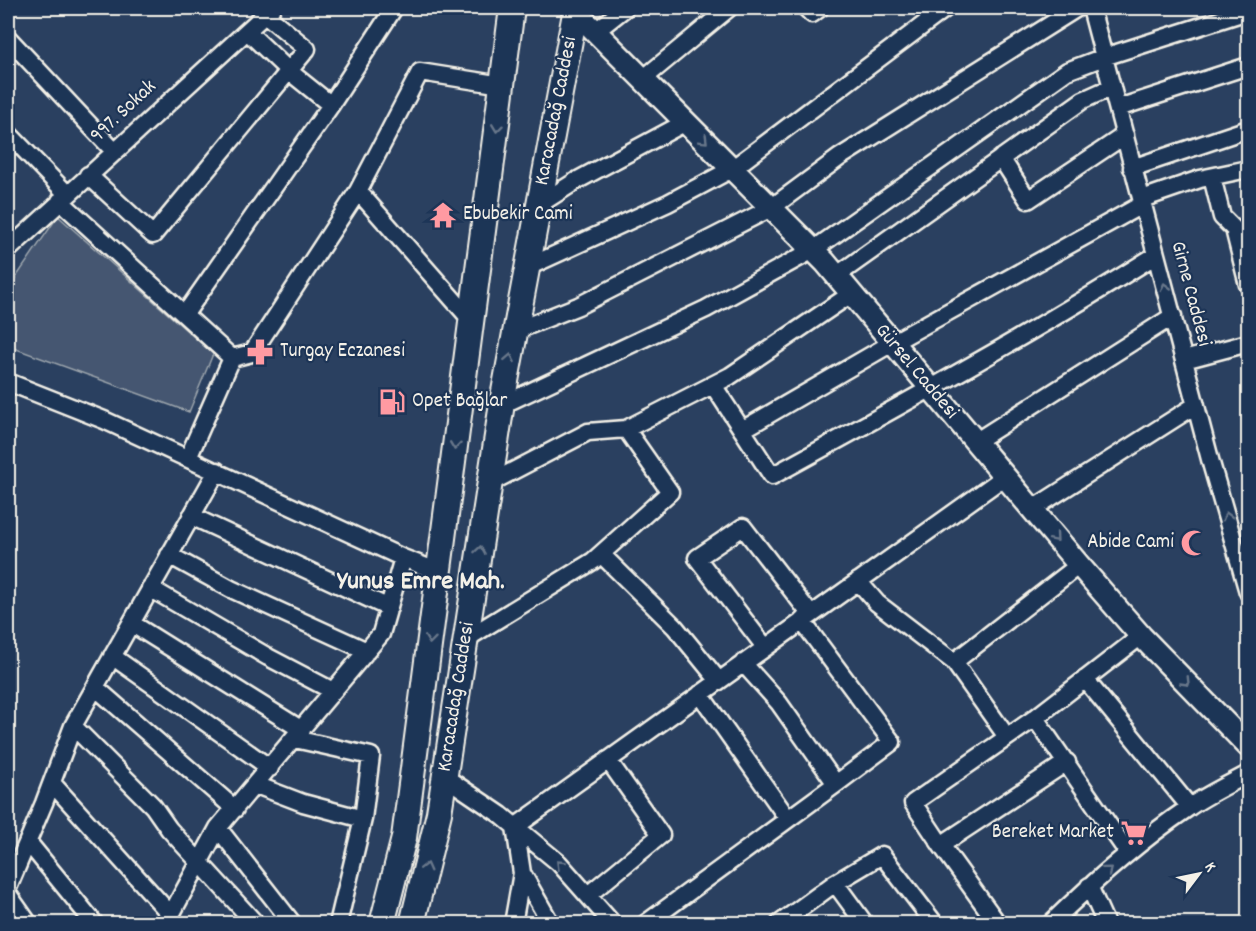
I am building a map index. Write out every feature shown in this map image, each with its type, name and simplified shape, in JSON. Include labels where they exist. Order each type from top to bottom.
[{"type":"highway","name":"Karacadağ Caddesi","points":[[382,924],[404,837],[512,8]]},
{"type":"highway","name":"Karacadağ Caddesi","points":[[412,924],[440,813],[502,405],[575,9]]},
{"type":"main road","name":"Gürsel Caddesi","points":[[575,9],[813,250],[1031,510],[1141,636],[1248,746]]},
{"type":"street","points":[[185,314],[331,105],[394,8]]},
{"type":"street","points":[[596,31],[625,8]]},
{"type":"street","points":[[806,8],[812,14],[820,8]]},
{"type":"street","points":[[528,267],[668,203],[732,169],[946,8]]},
{"type":"street","points":[[515,331],[578,306],[771,208],[840,157],[1077,8]]},
{"type":"street","name":"Girne Caddesi","points":[[1091,8],[1196,405],[1244,563],[1248,592]]},
{"type":"street","points":[[643,79],[726,9]]},
{"type":"street","points":[[88,175],[153,235],[307,49],[268,11]]},
{"type":"street","name":"997. Sokak","points":[[8,250],[268,11]]},
{"type":"street","points":[[502,405],[706,309],[813,250],[1067,71],[1248,11]]},
{"type":"street","points":[[247,31],[290,72],[331,105]]},
{"type":"street","points":[[8,38],[114,151]]},
{"type":"street","points":[[1118,108],[1248,66]]},
{"type":"street","points":[[232,358],[252,353],[358,191],[420,72],[502,85]]},
{"type":"street","points":[[836,276],[1083,100],[1112,87]]},
{"type":"street","points":[[540,204],[576,181],[686,122]]},
{"type":"street","points":[[1132,168],[1248,129]]},
{"type":"street","points":[[8,133],[64,197],[232,358]]},
{"type":"street","points":[[1001,158],[1028,200],[1125,135]]},
{"type":"street","points":[[742,430],[1142,201],[1212,177],[1248,169]]},
{"type":"street","points":[[1212,177],[1222,217],[1234,229],[1248,285]]},
{"type":"street","points":[[358,191],[472,321]]},
{"type":"street","points":[[712,385],[772,476],[931,389],[1079,304],[1156,255]]},
{"type":"street","points":[[490,483],[588,432],[626,429],[730,376],[851,294]]},
{"type":"street","points":[[975,442],[1173,316]]},
{"type":"street","points":[[1184,360],[1248,343]]},
{"type":"street","points":[[188,458],[232,358]]},
{"type":"street","points":[[8,382],[104,420],[403,558],[439,572]]},
{"type":"street","points":[[1031,510],[1196,405]]},
{"type":"street","points":[[466,639],[593,561],[670,492],[626,429]]},
{"type":"street","points":[[8,888],[73,726],[217,471]]},
{"type":"street","points":[[515,827],[1004,477]]},
{"type":"street","points":[[191,516],[389,608]]},
{"type":"street","points":[[645,924],[892,742],[743,527],[697,558],[765,647]]},
{"type":"street","points":[[601,554],[675,627],[718,681]]},
{"type":"street","points":[[169,555],[231,589],[367,651]]},
{"type":"street","points":[[52,783],[169,921],[219,828],[381,634],[403,558]]},
{"type":"street","points":[[954,662],[1079,565]]},
{"type":"street","points":[[858,581],[877,603],[954,662],[1006,737]]},
{"type":"street","points":[[150,588],[268,657],[333,691]]},
{"type":"street","points":[[131,623],[298,734],[370,756],[363,819],[338,924]]},
{"type":"street","points":[[998,924],[913,802],[1035,718],[1141,636]]},
{"type":"street","points":[[112,656],[270,768]]},
{"type":"street","points":[[743,663],[779,703],[837,784]]},
{"type":"street","points":[[1084,680],[1189,806]]},
{"type":"street","points":[[95,687],[235,809]]},
{"type":"street","points":[[700,694],[788,819]]},
{"type":"street","points":[[1035,718],[1128,854]]},
{"type":"street","points":[[73,726],[153,806],[169,829],[256,924]]},
{"type":"street","points":[[588,895],[661,835],[608,760]]},
{"type":"street","points":[[941,845],[1067,762]]},
{"type":"street","points":[[1050,924],[1089,886],[1189,806],[1248,774]]},
{"type":"street","points":[[445,777],[501,815],[560,862],[613,924]]},
{"type":"street","points":[[256,785],[303,803],[363,819]]},
{"type":"street","points":[[513,924],[522,873],[515,827]]},
{"type":"street","points":[[219,828],[293,924]]},
{"type":"street","points":[[28,842],[95,924]]},
{"type":"street","points":[[779,924],[798,918],[835,883],[882,855],[935,924]]},
{"type":"street","points":[[522,873],[551,924]]},
{"type":"street","points":[[835,883],[865,924]]},
{"type":"street","points":[[1089,886],[1106,924]]},
{"type":"street","points":[[8,894],[28,924]]},
{"type":"shaded area","points":[[58,216],[213,354],[189,412],[8,346],[8,289]]},
{"type":"place","name":"Ebubekir Cami","points":[[443,215]]},
{"type":"place","name":"Turgay Eczanesi","points":[[260,352]]},
{"type":"place","name":"Opet Bağlar","points":[[392,402]]},
{"type":"place","name":"Abide Cami","points":[[1194,543]]},
{"type":"place","name":"Bereket Market","points":[[1134,833]]},
{"type":"district","name":"Yunus Emre Mah.","points":[[421,582]]}]
